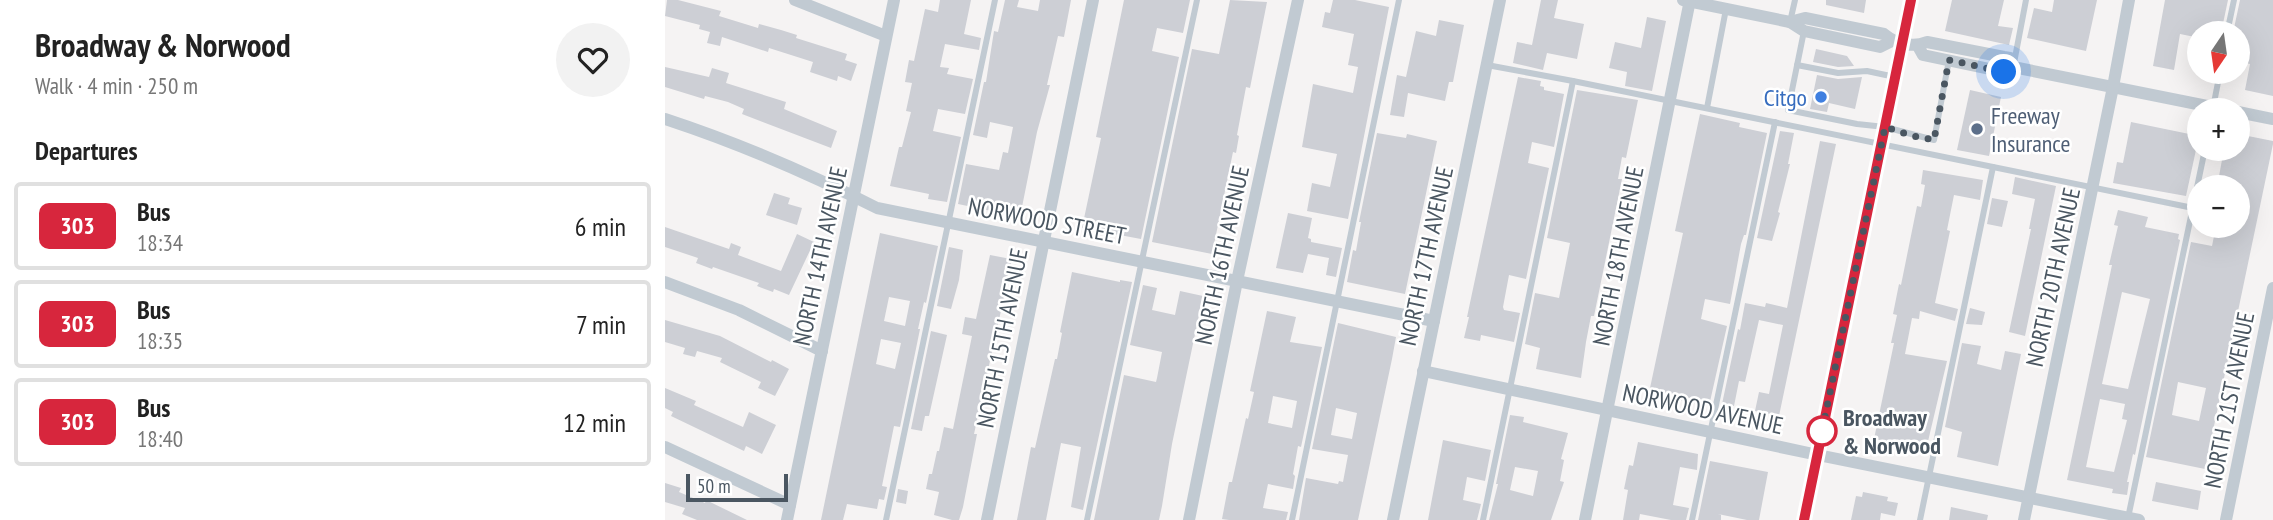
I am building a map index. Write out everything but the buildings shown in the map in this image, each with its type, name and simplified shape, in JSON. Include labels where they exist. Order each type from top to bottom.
[{"type":"street","points":[[795,0],[886,36]]},
{"type":"street","name":"NORTH 14TH AVENUE","points":[[787,520],[894,0]]},
{"type":"street","name":"NORTH 15TH AVENUE","points":[[987,520],[1093,0]]},
{"type":"street","name":"NORTH 16TH AVENUE","points":[[1189,520],[1298,0]]},
{"type":"street","name":"NORTH 17TH AVENUE","points":[[1392,520],[1500,0]]},
{"type":"street","points":[[1688,0],[1790,22],[1804,31],[1880,47],[1897,42]]},
{"type":"street","name":"NORTH 18TH AVENUE","points":[[1585,520],[1671,100],[1688,0]]},
{"type":"street","points":[[1804,520],[1895,78],[1897,42],[1911,0]]},
{"type":"street","name":"NORTH 20TH AVENUE","points":[[2024,520],[2129,0]]},
{"type":"street","points":[[1790,22],[1805,18],[1884,34],[1897,42],[1918,46],[1927,42],[2010,58],[2013,67]]},
{"type":"street","points":[[1918,46],[1923,55],[2004,72],[2013,67],[2187,103]]},
{"type":"street","points":[[2250,115],[2273,119]]},
{"type":"street","name":"NORWOOD STREET","points":[[665,119],[759,153],[836,186],[877,208],[1434,321]]},
{"type":"street","points":[[665,282],[739,310],[822,351]]},
{"type":"street","name":"NORTH 21ST AVENUE","points":[[2226,520],[2273,288]]},
{"type":"street","name":"NORWOOD AVENUE","points":[[1423,371],[2132,519]]},
{"type":"street","points":[[665,447],[790,505]]},
{"type":"lane","points":[[886,520],[995,0]]},
{"type":"lane","points":[[1087,520],[1197,0]]},
{"type":"lane","points":[[1292,520],[1399,0]]},
{"type":"lane","points":[[1790,22],[1795,0]]},
{"type":"lane","points":[[2013,67],[2026,0]]},
{"type":"lane","points":[[2230,21],[2234,0]]},
{"type":"lane","points":[[1707,108],[1726,9]]},
{"type":"lane","points":[[1804,31],[1788,110],[1885,127],[1913,136],[1934,140],[1949,60]]},
{"type":"lane","points":[[1487,65],[1573,80],[2187,207]]},
{"type":"lane","points":[[1797,65],[1839,73],[1867,71],[1895,78]]},
{"type":"lane","points":[[1483,520],[1573,80]]},
{"type":"lane","points":[[1692,520],[1775,122]]},
{"type":"lane","points":[[1920,520],[1993,167]]},
{"type":"lane","points":[[2132,519],[2187,238]]},
{"type":"bus line","name":"303","points":[[1804,520],[1911,0]]},
{"type":"place","name":"Citgo","points":[[1821,97]]},
{"type":"place","name":"Freeway Insurance","points":[[1977,129]]},
{"type":"place","name":"Broadway & Norwood","points":[[1822,431]]},
{"type":"route","points":[[1822,431],[1821,436],[1885,127],[1934,140],[1949,60],[2004,72]]}]
